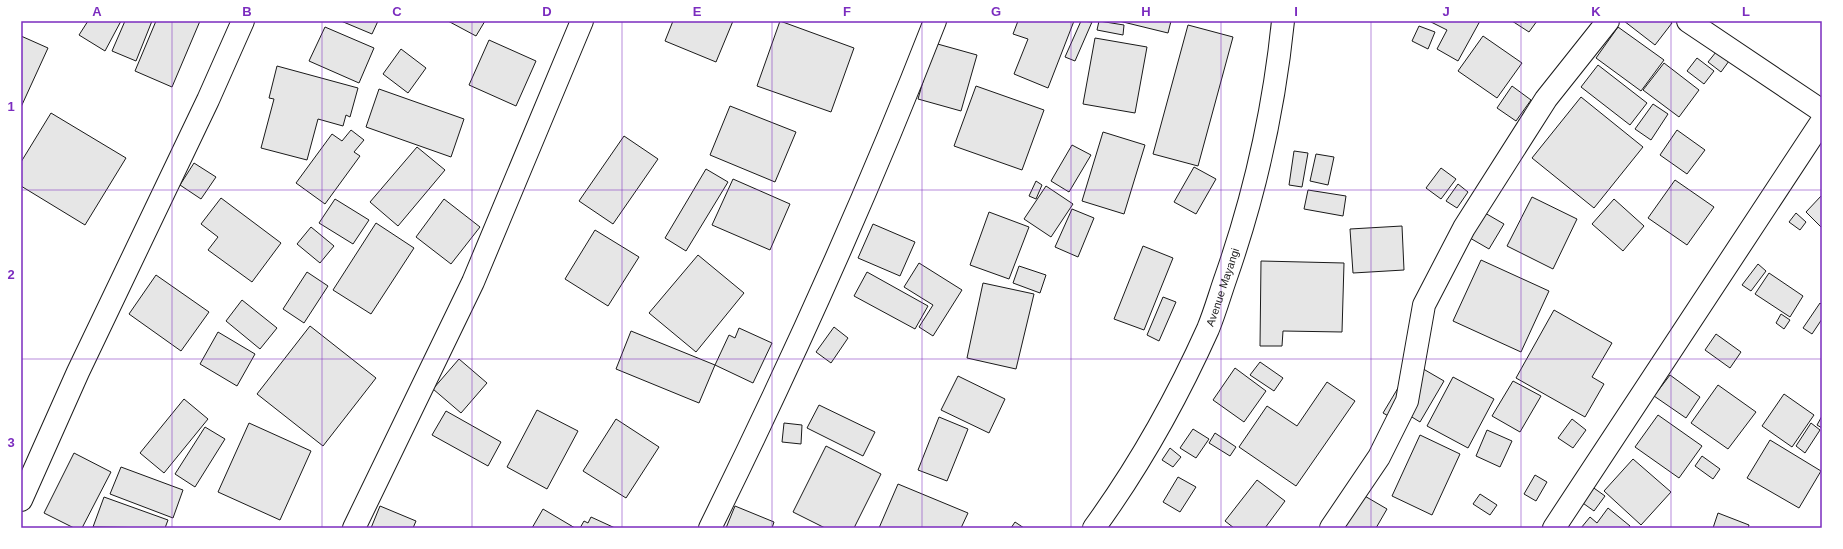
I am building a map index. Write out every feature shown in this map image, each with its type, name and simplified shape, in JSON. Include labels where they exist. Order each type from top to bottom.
[{"type":"street","points":[[21,500],[78,372],[208,100],[243,21]]},
{"type":"street","points":[[354,528],[473,282],[582,21]]},
{"type":"street","points":[[710,528],[760,427],[834,265],[899,114],[935,21]]},
{"type":"street","name":"Avenue Mayangi","points":[[1094,528],[1112,504],[1148,446],[1208,328],[1243,229],[1266,134],[1283,21]]},
{"type":"street","points":[[1331,528],[1378,457],[1406,401],[1424,305],[1464,228],[1546,99],[1608,21]]},
{"type":"street","points":[[1688,21],[1822,111]]},
{"type":"street","points":[[1554,528],[1822,121]]},
{"type":"building","points":[[88,21],[121,21],[105,51],[79,35]]},
{"type":"building","points":[[125,21],[152,21],[136,61],[112,51]]},
{"type":"building","points":[[156,21],[200,21],[172,87],[135,71]]},
{"type":"building","points":[[341,21],[378,21],[372,34]]},
{"type":"building","points":[[448,21],[485,21],[476,36]]},
{"type":"building","points":[[673,21],[733,21],[716,62],[665,41]]},
{"type":"building","points":[[780,21],[854,48],[831,112],[757,86]]},
{"type":"building","points":[[1018,21],[1074,21],[1048,88],[1014,74],[1028,39],[1013,34]]},
{"type":"building","points":[[1081,21],[1092,22],[1075,61],[1065,57]]},
{"type":"building","points":[[1099,21],[1124,25],[1123,35],[1097,30]]},
{"type":"building","points":[[1119,21],[1171,21],[1168,33]]},
{"type":"building","points":[[1429,21],[1480,21],[1458,61],[1437,49],[1447,30]]},
{"type":"building","points":[[1512,21],[1537,21],[1529,32]]},
{"type":"building","points":[[1624,21],[1670,21],[1672,23],[1655,45]]},
{"type":"building","points":[[1188,25],[1233,37],[1198,166],[1153,154]]},
{"type":"building","points":[[1419,26],[1435,32],[1428,49],[1412,41]]},
{"type":"building","points":[[325,27],[374,48],[359,83],[309,61]]},
{"type":"building","points":[[1618,27],[1664,60],[1641,91],[1596,58]]},
{"type":"building","points":[[21,36],[48,48],[21,107]]},
{"type":"building","points":[[1483,36],[1522,63],[1497,98],[1458,71]]},
{"type":"building","points":[[1095,38],[1147,47],[1135,113],[1083,104]]},
{"type":"building","points":[[489,40],[536,61],[516,106],[469,85]]},
{"type":"building","points":[[934,43],[977,55],[961,111],[918,99]]},
{"type":"building","points":[[401,49],[426,68],[408,93],[383,74]]},
{"type":"building","points":[[1716,52],[1729,61],[1721,72],[1708,62]]},
{"type":"building","points":[[1697,58],[1714,71],[1704,84],[1687,71]]},
{"type":"building","points":[[1664,63],[1699,90],[1679,117],[1643,90]]},
{"type":"building","points":[[1598,65],[1647,103],[1630,125],[1581,87]]},
{"type":"building","points":[[277,66],[358,88],[350,117],[346,115],[343,126],[318,119],[307,160],[261,148],[274,99],[269,98]]},
{"type":"building","points":[[976,86],[1044,110],[1022,170],[954,146]]},
{"type":"building","points":[[1512,86],[1531,100],[1516,121],[1497,108]]},
{"type":"building","points":[[379,89],[464,119],[451,157],[366,127]]},
{"type":"building","points":[[1581,97],[1643,147],[1594,208],[1532,158]]},
{"type":"building","points":[[1653,104],[1668,114],[1651,140],[1635,129]]},
{"type":"building","points":[[730,106],[796,132],[775,182],[710,155]]},
{"type":"building","points":[[51,113],[126,158],[85,225],[21,186],[21,162]]},
{"type":"building","points":[[351,130],[364,140],[354,152],[360,156],[325,204],[296,183],[332,134],[342,141]]},
{"type":"building","points":[[1677,130],[1705,150],[1687,174],[1660,155]]},
{"type":"building","points":[[1103,132],[1145,145],[1124,214],[1082,201]]},
{"type":"building","points":[[624,136],[658,159],[613,224],[579,201]]},
{"type":"building","points":[[1072,145],[1091,155],[1069,192],[1051,181]]},
{"type":"building","points":[[417,147],[445,170],[398,226],[370,202]]},
{"type":"building","points":[[1294,151],[1308,153],[1302,187],[1289,185]]},
{"type":"building","points":[[1316,154],[1334,157],[1328,185],[1310,181]]},
{"type":"building","points":[[194,163],[216,177],[201,199],[180,185]]},
{"type":"building","points":[[1194,167],[1216,179],[1196,214],[1174,202]]},
{"type":"building","points":[[1441,168],[1456,179],[1441,199],[1426,188]]},
{"type":"building","points":[[706,169],[728,182],[686,251],[665,238]]},
{"type":"building","points":[[733,179],[790,204],[770,250],[712,225]]},
{"type":"building","points":[[1675,180],[1714,207],[1687,245],[1648,218]]},
{"type":"building","points":[[1036,181],[1042,185],[1036,199],[1029,196]]},
{"type":"building","points":[[1458,184],[1468,192],[1457,208],[1446,201]]},
{"type":"building","points":[[1046,186],[1073,204],[1051,237],[1024,219]]},
{"type":"building","points":[[1308,190],[1346,196],[1343,216],[1304,209]]},
{"type":"building","points":[[1822,195],[1822,228],[1806,212]]},
{"type":"building","points":[[1532,197],[1577,219],[1553,269],[1507,246]]},
{"type":"building","points":[[221,198],[281,243],[252,282],[208,250],[218,237],[201,224]]},
{"type":"building","points":[[335,199],[369,220],[353,244],[319,223]]},
{"type":"building","points":[[444,199],[480,227],[451,264],[416,237]]},
{"type":"building","points":[[1614,199],[1644,226],[1623,251],[1592,224]]},
{"type":"building","points":[[1072,209],[1094,218],[1078,257],[1055,247]]},
{"type":"building","points":[[989,212],[1029,227],[1009,279],[970,265]]},
{"type":"building","points":[[1485,213],[1504,224],[1489,249],[1470,238]]},
{"type":"building","points":[[1796,213],[1806,222],[1800,230],[1789,222]]},
{"type":"building","points":[[376,223],[414,248],[371,314],[333,290]]},
{"type":"building","points":[[873,224],[915,242],[900,276],[858,258]]},
{"type":"building","points":[[1402,226],[1404,270],[1353,273],[1350,229]]},
{"type":"building","points":[[311,227],[334,246],[320,263],[297,244]]},
{"type":"building","points":[[595,230],[639,257],[608,306],[565,279]]},
{"type":"building","points":[[1143,246],[1173,258],[1144,330],[1114,319]]},
{"type":"building","points":[[698,255],[744,293],[696,352],[649,313]]},
{"type":"building","points":[[1481,260],[1549,291],[1521,352],[1453,321]]},
{"type":"building","points":[[1261,261],[1344,263],[1342,332],[1283,331],[1282,346],[1260,346]]},
{"type":"building","points":[[919,263],[962,290],[933,336],[919,327],[933,305],[904,287]]},
{"type":"building","points":[[1758,264],[1766,271],[1751,291],[1742,285]]},
{"type":"building","points":[[1019,266],[1046,275],[1040,293],[1013,283]]},
{"type":"building","points":[[307,272],[328,286],[304,323],[283,309]]},
{"type":"building","points":[[867,272],[928,306],[915,329],[854,296]]},
{"type":"building","points":[[1769,273],[1803,296],[1790,317],[1755,294]]},
{"type":"building","points":[[156,275],[209,312],[181,351],[129,314]]},
{"type":"building","points":[[983,283],[1034,294],[1016,369],[967,358]]},
{"type":"building","points":[[1163,297],[1176,302],[1159,341],[1147,335]]},
{"type":"building","points":[[242,300],[277,328],[260,349],[226,321]]},
{"type":"building","points":[[1820,303],[1822,305],[1822,319],[1812,334],[1803,328]]},
{"type":"building","points":[[1554,310],[1612,343],[1592,377],[1604,384],[1585,417],[1516,378]]},
{"type":"building","points":[[1781,314],[1790,320],[1784,329],[1776,323]]},
{"type":"building","points":[[310,326],[376,378],[323,446],[257,394]]},
{"type":"building","points":[[834,327],[848,338],[831,363],[816,352]]},
{"type":"building","points":[[739,328],[772,343],[753,383],[715,365],[729,335],[735,338]]},
{"type":"building","points":[[631,331],[715,365],[699,403],[616,369]]},
{"type":"building","points":[[218,332],[255,354],[237,386],[200,364]]},
{"type":"building","points":[[1716,334],[1741,352],[1730,368],[1705,350]]},
{"type":"building","points":[[459,359],[487,383],[461,413],[433,389]]},
{"type":"building","points":[[1260,362],[1283,378],[1274,391],[1250,375]]},
{"type":"building","points":[[1413,363],[1444,381],[1420,422],[1407,414],[1401,423],[1383,413]]},
{"type":"building","points":[[1235,368],[1266,391],[1244,422],[1213,400]]},
{"type":"building","points":[[1670,375],[1700,397],[1686,418],[1654,396]]},
{"type":"building","points":[[958,376],[1005,399],[989,433],[941,410]]},
{"type":"building","points":[[1453,377],[1494,399],[1468,448],[1427,426]]},
{"type":"building","points":[[1513,381],[1541,396],[1520,432],[1492,416]]},
{"type":"building","points":[[1327,382],[1355,401],[1296,486],[1239,447],[1267,406],[1297,426]]},
{"type":"building","points":[[1718,385],[1756,412],[1728,449],[1691,423]]},
{"type":"building","points":[[1784,394],[1814,415],[1792,447],[1762,426]]},
{"type":"building","points":[[184,399],[208,419],[164,473],[140,453]]},
{"type":"building","points":[[819,405],[875,432],[863,456],[807,428]]},
{"type":"building","points":[[537,410],[578,431],[547,489],[507,467]]},
{"type":"building","points":[[446,411],[501,442],[488,466],[432,435]]},
{"type":"building","points":[[1658,415],[1702,446],[1679,478],[1635,447]]},
{"type":"building","points":[[1822,416],[1822,428],[1817,425]]},
{"type":"building","points":[[939,417],[968,429],[947,481],[918,470]]},
{"type":"building","points":[[616,419],[659,447],[626,498],[583,471]]},
{"type":"building","points":[[1572,419],[1586,430],[1573,448],[1558,438]]},
{"type":"building","points":[[249,423],[311,451],[280,520],[218,492]]},
{"type":"building","points":[[784,423],[802,425],[801,444],[782,442]]},
{"type":"building","points":[[1811,423],[1820,430],[1805,453],[1796,446]]},
{"type":"building","points":[[205,427],[225,439],[195,487],[175,474]]},
{"type":"building","points":[[1193,429],[1209,439],[1196,458],[1180,448]]},
{"type":"building","points":[[1487,430],[1512,441],[1500,467],[1476,456]]},
{"type":"building","points":[[1215,433],[1236,447],[1230,456],[1209,443]]},
{"type":"building","points":[[1420,435],[1460,454],[1432,515],[1392,496]]},
{"type":"building","points":[[1770,440],[1821,471],[1799,508],[1747,478]]},
{"type":"building","points":[[826,446],[881,474],[854,528],[825,528],[793,512]]},
{"type":"building","points":[[1170,448],[1181,457],[1173,467],[1162,460]]},
{"type":"building","points":[[74,453],[111,472],[82,528],[74,528],[44,513]]},
{"type":"building","points":[[1702,456],[1720,469],[1713,479],[1695,466]]},
{"type":"building","points":[[1633,459],[1671,492],[1641,525],[1604,491]]},
{"type":"building","points":[[121,467],[183,490],[173,518],[110,494]]},
{"type":"building","points":[[1535,475],[1547,482],[1536,501],[1524,494]]},
{"type":"building","points":[[1178,477],[1196,487],[1180,512],[1163,502]]},
{"type":"building","points":[[1257,480],[1285,501],[1265,528],[1234,528],[1225,521]]},
{"type":"building","points":[[898,484],[968,513],[961,528],[879,528]]},
{"type":"building","points":[[1591,486],[1605,496],[1594,511],[1580,501]]},
{"type":"building","points":[[1351,488],[1387,509],[1376,528],[1342,528]]},
{"type":"building","points":[[1480,494],[1497,505],[1490,515],[1473,504]]},
{"type":"building","points":[[104,497],[168,520],[165,528],[93,527]]},
{"type":"building","points":[[380,506],[416,521],[413,528],[371,528]]},
{"type":"building","points":[[735,506],[774,522],[772,528],[726,528]]},
{"type":"building","points":[[1608,508],[1630,526],[1629,528],[1581,528],[1590,517],[1597,523]]},
{"type":"building","points":[[543,509],[575,528],[532,528]]},
{"type":"building","points":[[1718,513],[1749,525],[1748,528],[1713,528]]},
{"type":"building","points":[[591,517],[615,528],[580,528],[584,521],[588,523]]},
{"type":"building","points":[[1015,522],[1024,528],[1011,528]]}]
